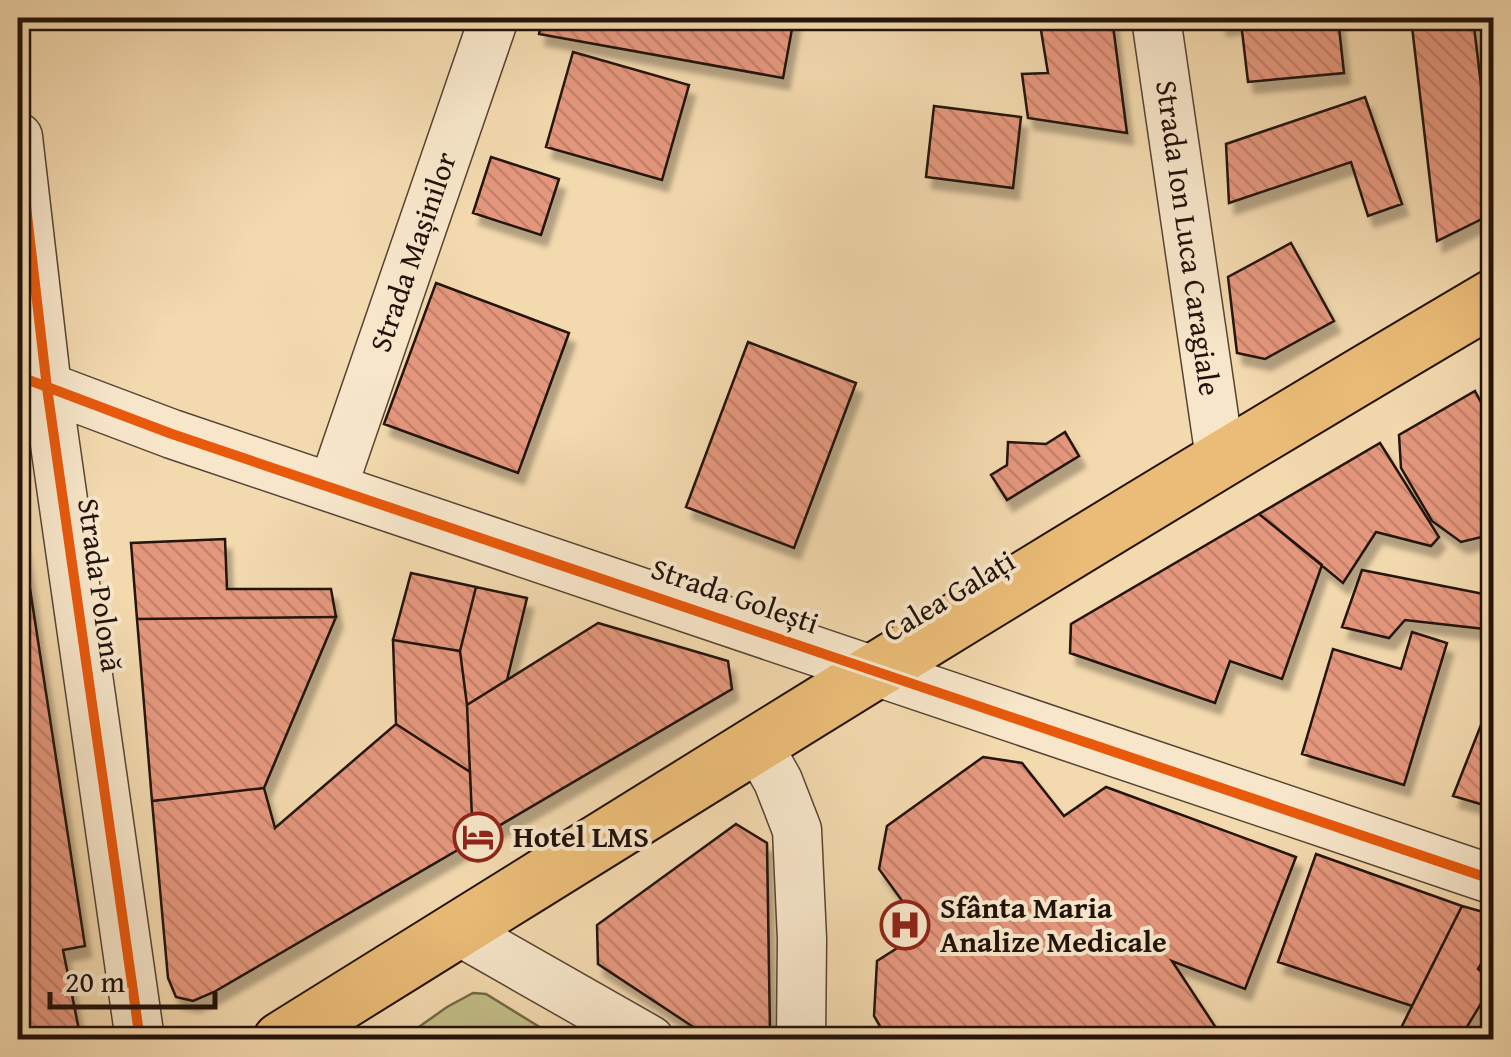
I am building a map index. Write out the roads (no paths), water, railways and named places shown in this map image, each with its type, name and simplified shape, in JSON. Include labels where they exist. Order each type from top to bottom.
[{"type":"main road","name":"Calea Galați","points":[[281,1040],[756,742],[1220,458],[1494,297]]},
{"type":"street","name":"Strada Mașinilor","points":[[332,486],[494,18]]},
{"type":"street","name":"Strada Ion Luca Caragiale","points":[[1156,18],[1220,458]]},
{"type":"street","name":"Strada Polonă","points":[[18,137],[32,382],[140,1040]]},
{"type":"street","name":"Strada Golești","points":[[32,382],[172,434],[1494,880]]},
{"type":"street","points":[[756,742],[778,781],[797,830],[801,1040]]},
{"type":"street","points":[[457,930],[650,1040]]},
{"type":"place","name":"Hotel LMS","points":[[478,837]]},
{"type":"place","name":"Sfânta Maria Analize Medicale","points":[[905,925]]}]
